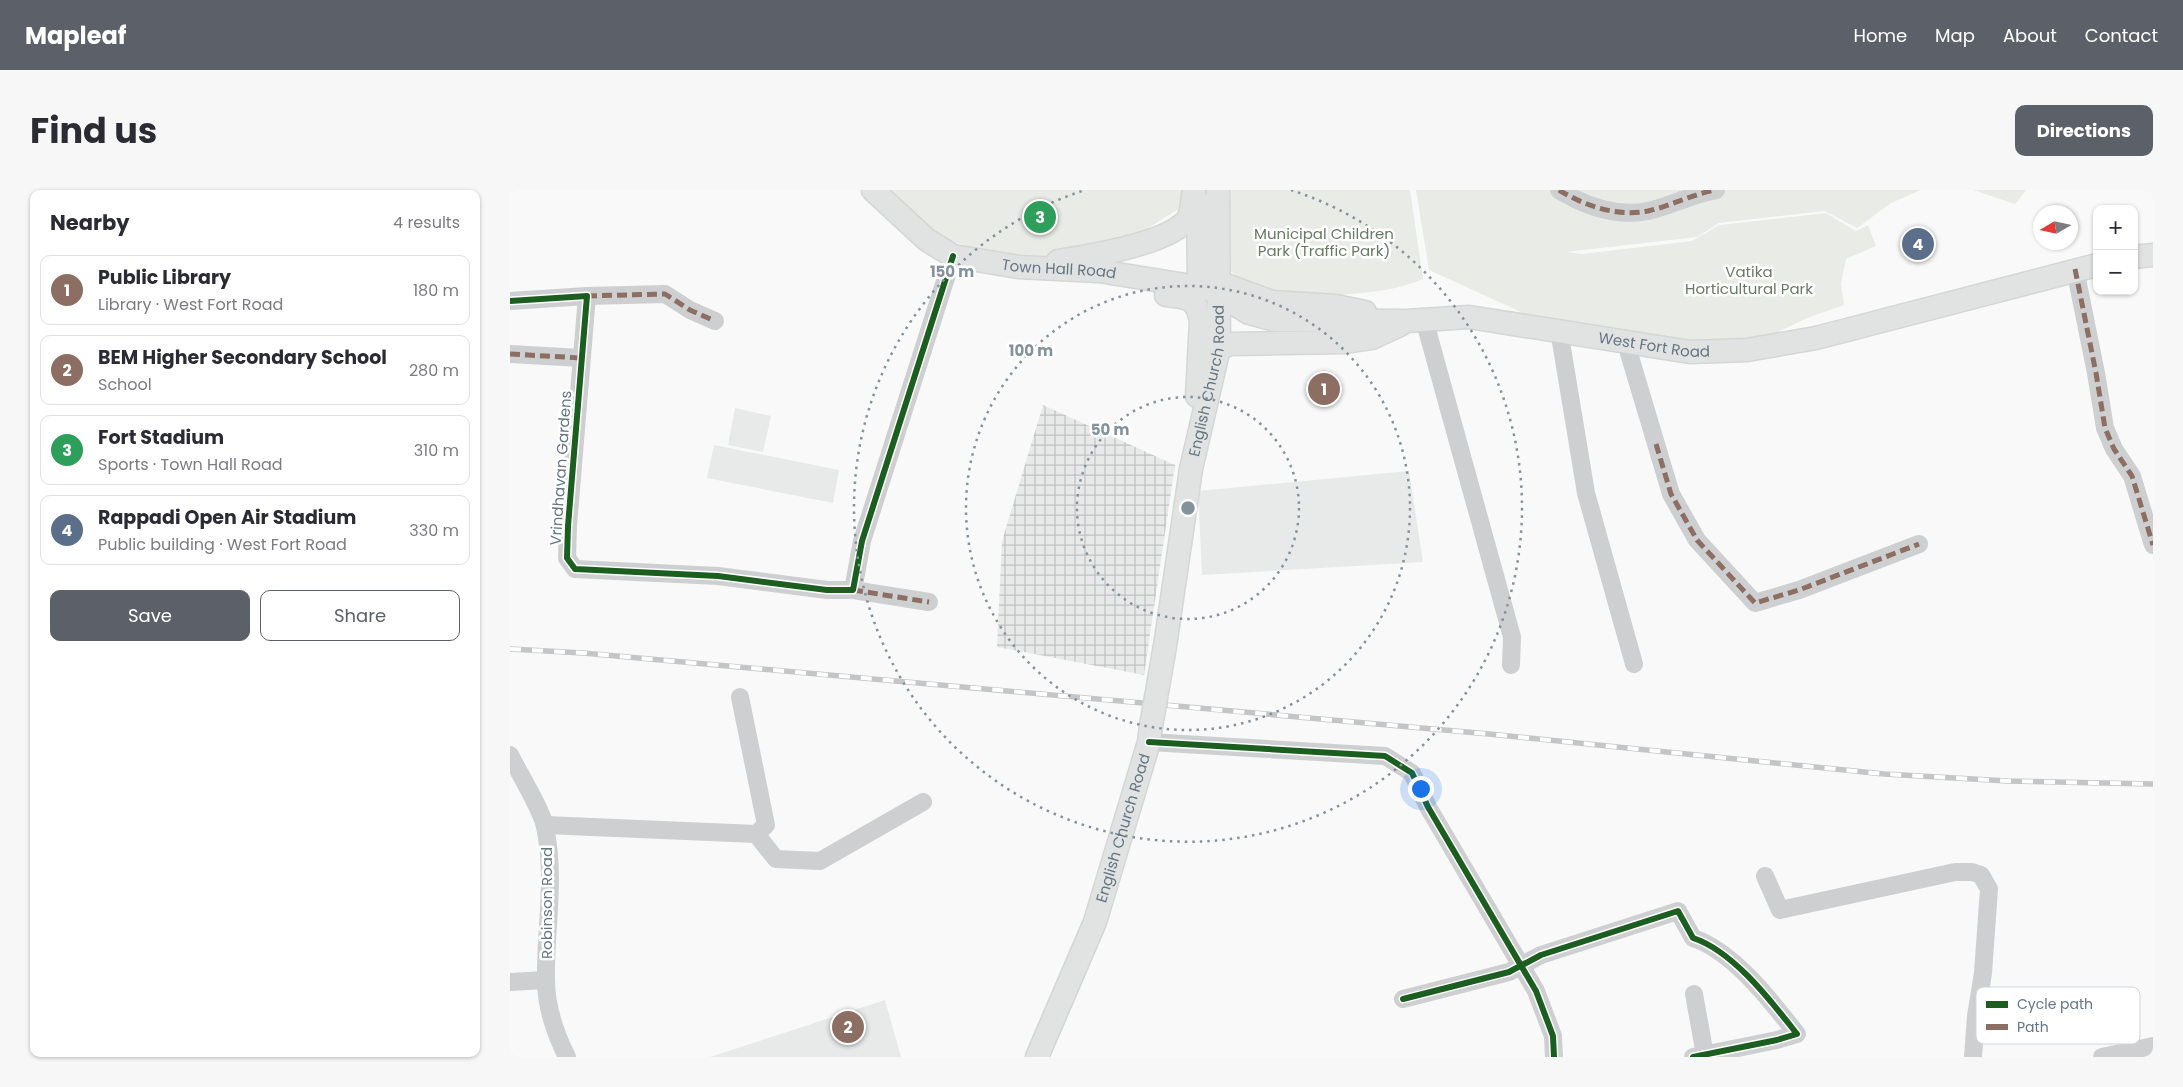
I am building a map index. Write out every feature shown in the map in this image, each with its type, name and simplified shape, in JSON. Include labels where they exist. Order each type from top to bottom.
[{"type":"main road","name":"Town Hall Road","points":[[873,190],[927,240],[953,256],[1018,267],[1099,271],[1211,288],[1272,302],[1336,306],[1420,326]]},
{"type":"main road","points":[[1018,267],[1060,261],[1118,248],[1155,239],[1173,232],[1188,219],[1194,190]]},
{"type":"main road","points":[[1198,190],[1211,288]]},
{"type":"main road","points":[[1211,288],[1218,190]]},
{"type":"main road","points":[[2138,257],[2153,255]]},
{"type":"main road","name":"West Fort Road","points":[[1420,326],[1469,317],[1625,340],[1690,352],[1747,350],[1816,338],[2093,266]]},
{"type":"main road","name":"English Church Road","points":[[1018,267],[1059,281],[1184,297],[1194,302],[1202,320],[1191,470],[1150,734],[1095,922],[1037,1057]]},
{"type":"main road","name":"English Church Road","points":[[1191,470],[1219,348],[1211,288]]},
{"type":"main road","points":[[1219,348],[1231,344],[1345,342],[1372,338],[1420,326]]},
{"type":"street","points":[[1559,190],[1601,210],[1622,212],[1648,211],[1716,190]]},
{"type":"street","points":[[929,602],[853,590],[862,541],[953,256]]},
{"type":"street","points":[[2075,269],[2105,428],[2114,449],[2132,476],[2153,545]]},
{"type":"street","points":[[510,301],[587,296],[665,294],[690,310],[715,321]]},
{"type":"street","name":"Vrindhavan Gardens","points":[[587,296],[568,526],[567,558],[575,569],[718,576],[810,588],[853,590]]},
{"type":"street","points":[[1420,326],[1447,401],[1512,637],[1511,665]]},
{"type":"street","points":[[1560,330],[1586,493],[1634,664]]},
{"type":"street","points":[[1625,340],[1671,494],[1697,540],[1754,604],[1798,590],[1919,544]]},
{"type":"street","points":[[510,354],[581,358]]},
{"type":"street","points":[[545,825],[756,834],[766,825],[740,697]]},
{"type":"street","points":[[1150,734],[1385,756],[1412,773],[1428,807],[1530,961],[1536,991],[1553,1036],[1554,1057]]},
{"type":"street","name":"Robinson Road","points":[[510,755],[545,825],[550,862],[550,925],[546,980],[550,1013],[567,1057]]},
{"type":"street","points":[[756,834],[776,859],[820,861],[923,802]]},
{"type":"street","points":[[1765,876],[1780,910],[1955,872],[1972,872],[1981,875],[1989,889],[1981,987]]},
{"type":"street","points":[[1403,999],[1530,961],[1678,912],[1693,938],[1706,942],[1722,954],[1770,1000],[1797,1034],[1699,1056],[1694,994]]},
{"type":"street","points":[[510,982],[546,980]]},
{"type":"street","points":[[1973,1057],[1976,1016]]},
{"type":"street","points":[[2102,1057],[2153,1046]]},
{"type":"shaded area","points":[[1043,405],[1175,465],[1144,675],[997,647],[1002,541]]},
{"type":"shaded area","points":[[735,408],[771,416],[763,452],[728,445]]},
{"type":"shaded area","points":[[714,445],[839,470],[833,503],[707,478]]},
{"type":"shaded area","points":[[1409,471],[1423,562],[1202,575],[1198,491]]},
{"type":"shaded area","points":[[885,1000],[901,1057],[710,1057]]},
{"type":"green space","points":[[886,190],[1187,190],[1188,203],[1142,232],[1101,245],[1044,258],[1002,257],[935,236]]},
{"type":"green space","name":"Municipal Children Park (Traffic Park)","points":[[1216,190],[1410,190],[1423,279],[1390,289],[1322,295],[1296,294],[1271,290],[1249,283],[1231,271],[1220,255],[1217,233]]},
{"type":"green space","name":"Vatika Horticultural Park","points":[[1416,190],[1921,190],[1891,203],[1857,228],[1825,211],[1719,223],[1697,237],[1566,252],[1582,254],[1692,241],[1719,225],[1826,213],[1856,231],[1868,225],[1876,246],[1846,259],[1841,283],[1844,305],[1807,318],[1759,341],[1688,348],[1534,318],[1429,270]]},
{"type":"green space","points":[[1973,190],[2026,190],[2015,204]]},
{"type":"railway","points":[[510,649],[583,653],[1489,734],[1884,774],[2008,781],[2153,784]]},
{"type":"marked path","points":[[1559,190],[1590,205],[1602,209],[1625,212],[1648,211],[1716,190]]},
{"type":"marked path","points":[[2075,269],[2105,428],[2114,449],[2132,476],[2153,545]]},
{"type":"marked path","points":[[587,296],[665,294],[690,310],[715,321]]},
{"type":"marked path","points":[[510,354],[581,358]]},
{"type":"marked path","points":[[1656,444],[1671,494],[1697,540],[1755,603],[1799,590],[1919,544]]},
{"type":"marked path","points":[[853,590],[929,602]]},
{"type":"cycle path","points":[[510,301],[587,296],[568,526],[567,558],[575,569],[718,576],[827,590],[853,590],[862,541],[953,256]]},
{"type":"cycle path","points":[[1149,742],[1385,756],[1412,773],[1428,807],[1536,991],[1553,1036],[1554,1057]]},
{"type":"cycle path","points":[[1403,999],[1509,972],[1541,955],[1678,911],[1693,938],[1708,945],[1737,965],[1797,1034],[1777,1040],[1693,1057]]},
{"type":"place","name":"Fort Stadium","points":[[1040,217]]},
{"type":"place","name":"Rappadi Open Air Stadium","points":[[1918,244]]},
{"type":"place","name":"Public Library","points":[[1324,389]]},
{"type":"place","name":"BEM Higher Secondary School","points":[[848,1027]]}]
